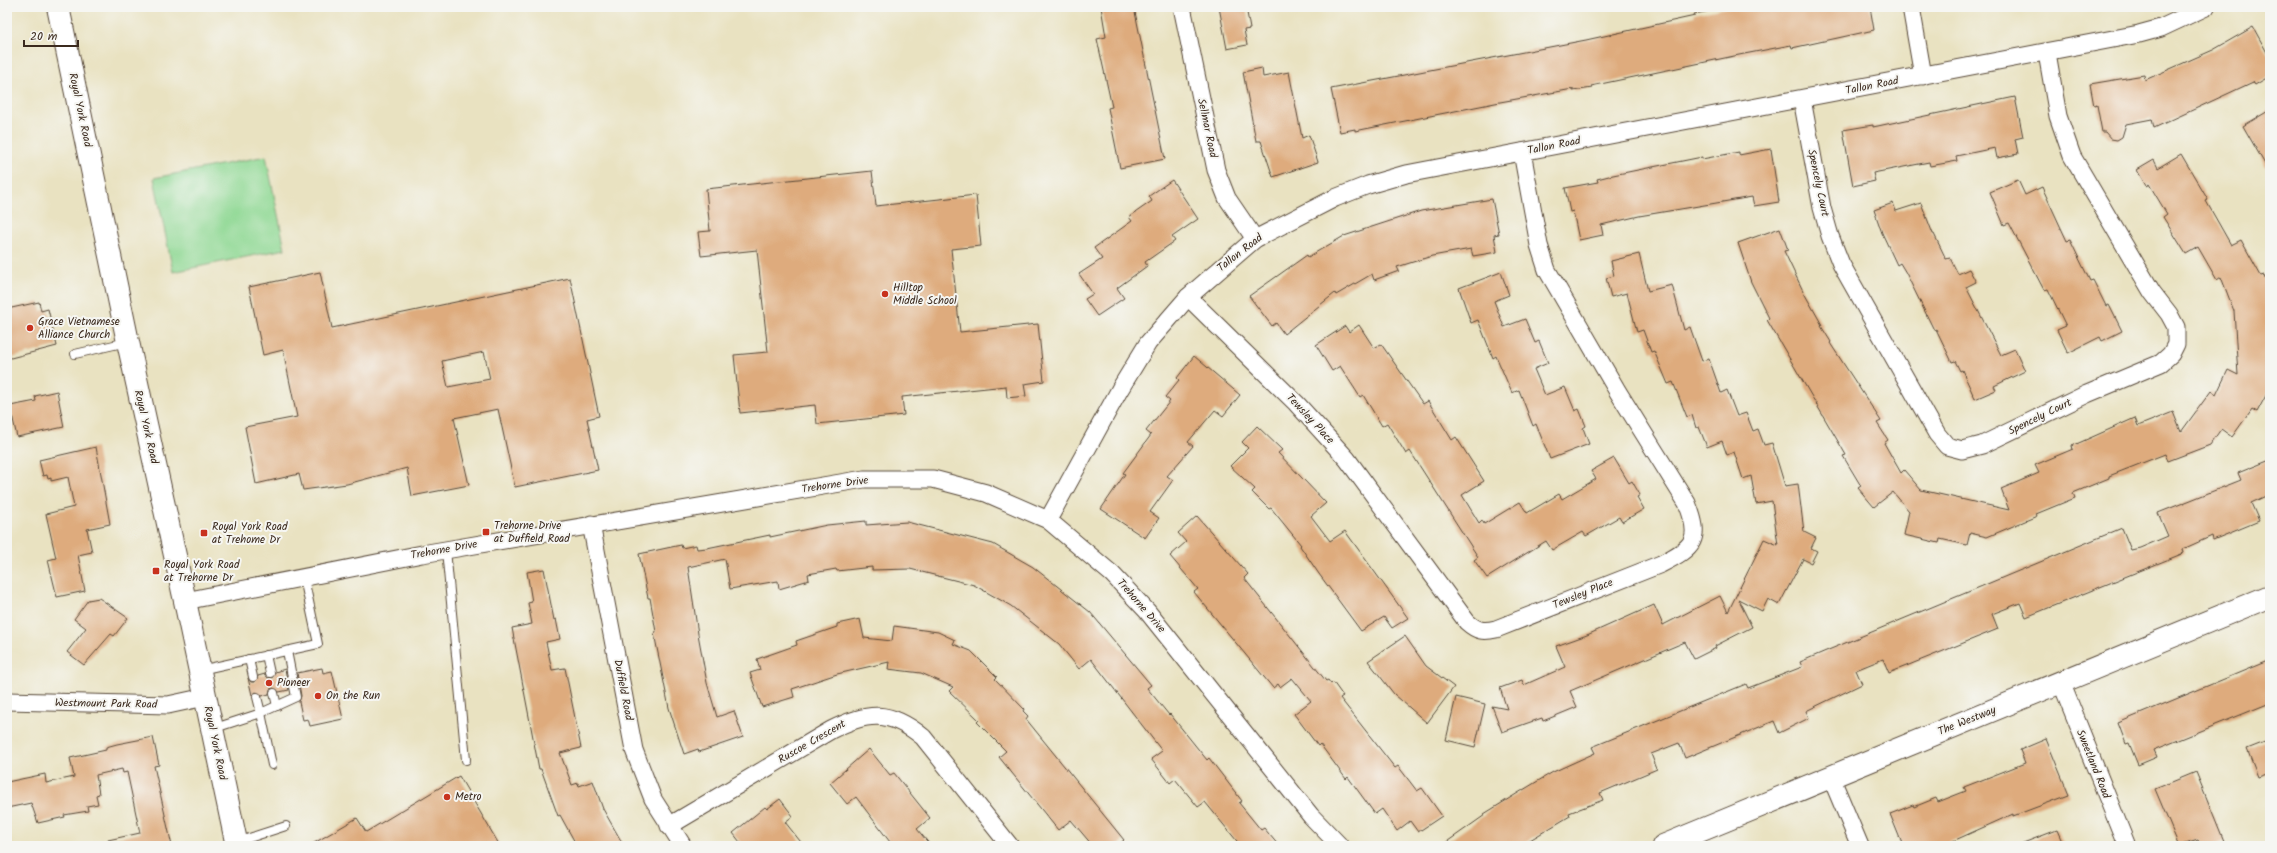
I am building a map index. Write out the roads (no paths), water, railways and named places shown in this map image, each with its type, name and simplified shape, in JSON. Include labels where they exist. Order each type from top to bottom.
[{"type":"main road","name":"Royal York Road","points":[[58,7],[128,342],[185,601],[236,844]]},
{"type":"main road","name":"The Westway","points":[[1663,846],[2270,596]]},
{"type":"street","name":"Sellmar Road","points":[[1182,7],[1216,170],[1227,198],[1255,239]]},
{"type":"street","points":[[1911,7],[1923,76]]},
{"type":"street","name":"Tallon Road","points":[[1048,520],[1120,389],[1148,343],[1188,297],[1255,239],[1297,216],[1368,185],[1406,174],[2046,53],[2161,28],[2206,7]]},
{"type":"street","name":"Spencely Court","points":[[1802,99],[1822,208],[1841,264],[1937,434],[1947,446],[1962,450],[1982,445],[2087,394],[2146,367],[2161,363],[2171,354],[2176,344],[2176,326],[2169,314],[2152,292],[2072,156],[2058,116],[2046,53]]},
{"type":"street","name":"Tewsley Place","points":[[1188,297],[1296,403],[1347,459],[1467,622],[1474,628],[1486,632],[1496,629],[1660,564],[1681,554],[1691,545],[1695,537],[1694,520],[1687,503],[1618,392],[1547,270],[1539,245],[1522,152]]},
{"type":"street","name":"Trehorne Drive","points":[[185,601],[446,550],[591,524],[864,480],[933,479],[986,493],[1048,520],[1112,574],[1129,591],[1311,816],[1340,846]]},
{"type":"street","name":"Duffield Road","points":[[591,524],[634,750],[653,799],[683,846]]},
{"type":"street","name":"Sweetland Road","points":[[2061,682],[2127,846]]},
{"type":"street","name":"Westmount Park Road","points":[[7,701],[168,704],[205,697]]},
{"type":"street","name":"Ruscoe Crescent","points":[[669,826],[831,730],[850,720],[871,715],[891,717],[908,725],[923,737],[1010,846]]},
{"type":"street","points":[[1831,777],[1860,846]]},
{"type":"lane","points":[[75,354],[128,342]]},
{"type":"lane","points":[[446,550],[466,760]]},
{"type":"lane","points":[[199,670],[318,644],[304,578]]},
{"type":"lane","points":[[211,730],[261,713],[296,697],[287,651]]},
{"type":"lane","points":[[266,655],[270,673]]},
{"type":"lane","points":[[249,659],[253,677]]},
{"type":"lane","points":[[274,693],[277,706]]},
{"type":"lane","points":[[257,697],[272,765]]},
{"type":"lane","points":[[236,844],[286,826]]},
{"type":"place","name":"Hilltop Middle School","points":[[885,294]]},
{"type":"place","name":"Grace Vietnamese Alliance Church","points":[[30,328]]},
{"type":"place","name":"Trehorne Drive at Duffield Road","points":[[486,532]]},
{"type":"place","name":"Royal York Road at Trehome Dr","points":[[204,533]]},
{"type":"place","name":"Royal York Road at Trehorne Dr","points":[[156,571]]},
{"type":"place","name":"Pioneer","points":[[269,683]]},
{"type":"place","name":"On the Run","points":[[318,696]]},
{"type":"place","name":"Metro","points":[[447,797]]}]
